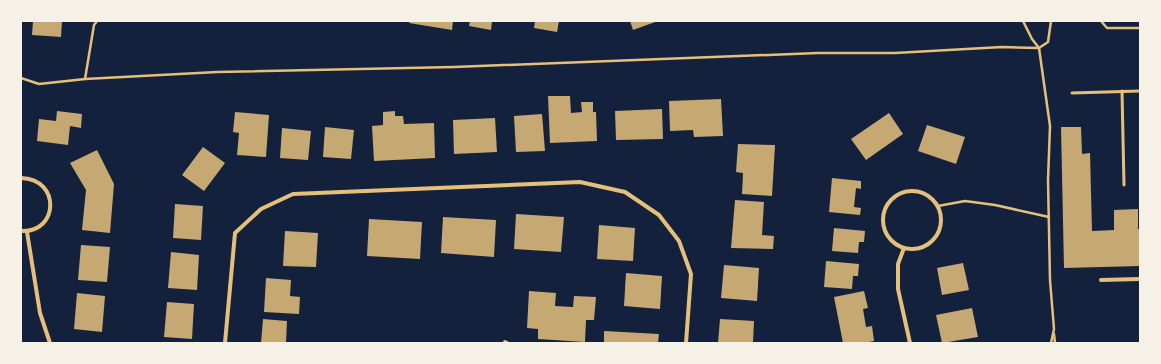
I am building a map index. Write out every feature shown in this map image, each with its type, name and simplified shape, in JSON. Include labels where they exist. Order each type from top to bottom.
[{"type":"street","points":[[21,178],[30,178],[38,182],[46,190],[51,202],[50,210],[45,221],[35,229],[27,232],[21,231]]},
{"type":"street","points":[[225,343],[235,233],[261,209],[293,194],[580,182],[625,192],[659,214],[679,242],[691,274],[686,343]]},
{"type":"street","points":[[915,190],[933,198],[942,217],[940,229],[935,239],[926,246],[915,249],[904,248],[895,244],[888,237],[882,219],[884,209],[889,201],[896,195],[905,191],[915,190]]},
{"type":"street","points":[[27,232],[40,313],[50,343]]},
{"type":"street","points":[[904,248],[898,264],[898,289],[910,343]]},
{"type":"street","points":[[1101,280],[1140,279]]},
{"type":"lane","points":[[1122,91],[1124,186]]},
{"type":"lane","points":[[1072,93],[1140,91]]},
{"type":"path","points":[[85,79],[94,25],[97,21]]},
{"type":"path","points":[[1023,21],[1032,39],[1039,48],[1050,126],[1049,217],[1055,343]]},
{"type":"path","points":[[21,78],[39,84],[85,79],[217,72],[454,67],[818,53],[895,53],[1002,47],[1039,48],[1048,42],[1050,21]]},
{"type":"path","points":[[1101,21],[1107,28],[1140,28]]},
{"type":"path","points":[[938,206],[965,201],[995,205],[1049,217]]},
{"type":"path","points":[[1051,343],[1054,329]]},
{"type":"building","points":[[33,21],[62,21],[61,37],[32,35]]},
{"type":"building","points":[[410,21],[453,21],[452,30],[409,23]]},
{"type":"building","points":[[470,21],[492,21],[491,30],[469,26]]},
{"type":"building","points":[[535,21],[559,21],[557,32],[534,28]]},
{"type":"building","points":[[630,21],[658,21],[633,30]]},
{"type":"building","points":[[548,96],[570,96],[571,113],[582,112],[581,102],[593,102],[593,112],[596,112],[597,141],[550,143]]},
{"type":"building","points":[[721,99],[723,136],[694,137],[693,130],[670,131],[669,101]]},
{"type":"building","points":[[662,109],[663,139],[616,140],[615,111]]},
{"type":"building","points":[[57,111],[82,114],[81,128],[70,126],[68,145],[37,141],[39,119],[56,121]]},
{"type":"building","points":[[395,111],[395,116],[403,116],[404,124],[434,123],[435,158],[374,161],[372,126],[383,125],[383,112]]},
{"type":"building","points":[[235,112],[269,115],[266,157],[237,155],[239,133],[233,132]]},
{"type":"building","points":[[889,113],[903,134],[866,160],[851,139]]},
{"type":"building","points":[[542,114],[545,151],[516,152],[514,116]]},
{"type":"building","points":[[495,118],[497,152],[454,154],[453,120]]},
{"type":"building","points":[[927,125],[965,137],[956,164],[918,151]]},
{"type":"building","points":[[325,127],[354,130],[351,159],[323,157]]},
{"type":"building","points":[[1061,127],[1081,127],[1082,154],[1090,153],[1092,231],[1114,230],[1114,210],[1138,209],[1138,229],[1140,229],[1140,266],[1064,268]]},
{"type":"building","points":[[282,128],[311,131],[308,160],[280,158]]},
{"type":"building","points":[[738,144],[775,145],[772,196],[742,194],[743,173],[736,172]]},
{"type":"building","points":[[203,147],[225,163],[204,191],[182,175]]},
{"type":"building","points":[[97,150],[114,184],[110,233],[82,230],[86,190],[70,163]]},
{"type":"building","points":[[832,178],[861,181],[861,189],[856,188],[854,207],[861,208],[860,215],[829,212]]},
{"type":"building","points":[[735,200],[764,202],[762,235],[774,236],[773,249],[731,248]]},
{"type":"building","points":[[175,204],[203,206],[201,240],[173,238]]},
{"type":"building","points":[[516,214],[564,217],[561,252],[514,249]]},
{"type":"building","points":[[443,217],[496,220],[494,257],[441,253]]},
{"type":"building","points":[[369,219],[422,222],[420,259],[367,256]]},
{"type":"building","points":[[599,225],[635,228],[633,261],[597,259]]},
{"type":"building","points":[[834,228],[865,231],[864,242],[859,242],[858,253],[832,251]]},
{"type":"building","points":[[285,231],[318,233],[316,267],[283,266]]},
{"type":"building","points":[[81,245],[110,247],[107,282],[78,280]]},
{"type":"building","points":[[171,252],[199,255],[197,290],[168,288]]},
{"type":"building","points":[[826,261],[859,264],[858,276],[853,276],[852,289],[824,287]]},
{"type":"building","points":[[963,263],[969,290],[942,295],[937,268]]},
{"type":"building","points":[[724,265],[759,268],[757,301],[721,298]]},
{"type":"building","points":[[626,273],[662,276],[660,309],[624,306]]},
{"type":"building","points":[[266,278],[291,280],[290,296],[300,297],[299,314],[264,312]]},
{"type":"building","points":[[529,291],[556,293],[555,306],[573,307],[574,296],[596,297],[594,320],[586,320],[585,342],[538,339],[538,329],[527,328]]},
{"type":"building","points":[[864,291],[868,308],[863,309],[866,327],[872,326],[874,341],[863,343],[843,343],[834,297]]},
{"type":"building","points":[[77,293],[105,296],[102,332],[74,329]]},
{"type":"building","points":[[167,302],[194,304],[192,339],[164,337]]},
{"type":"building","points":[[972,308],[978,337],[942,343],[936,315]]},
{"type":"building","points":[[263,319],[287,321],[286,343],[261,343]]},
{"type":"building","points":[[720,319],[754,321],[753,343],[718,343]]},
{"type":"building","points":[[604,331],[659,334],[658,343],[604,343]]}]
